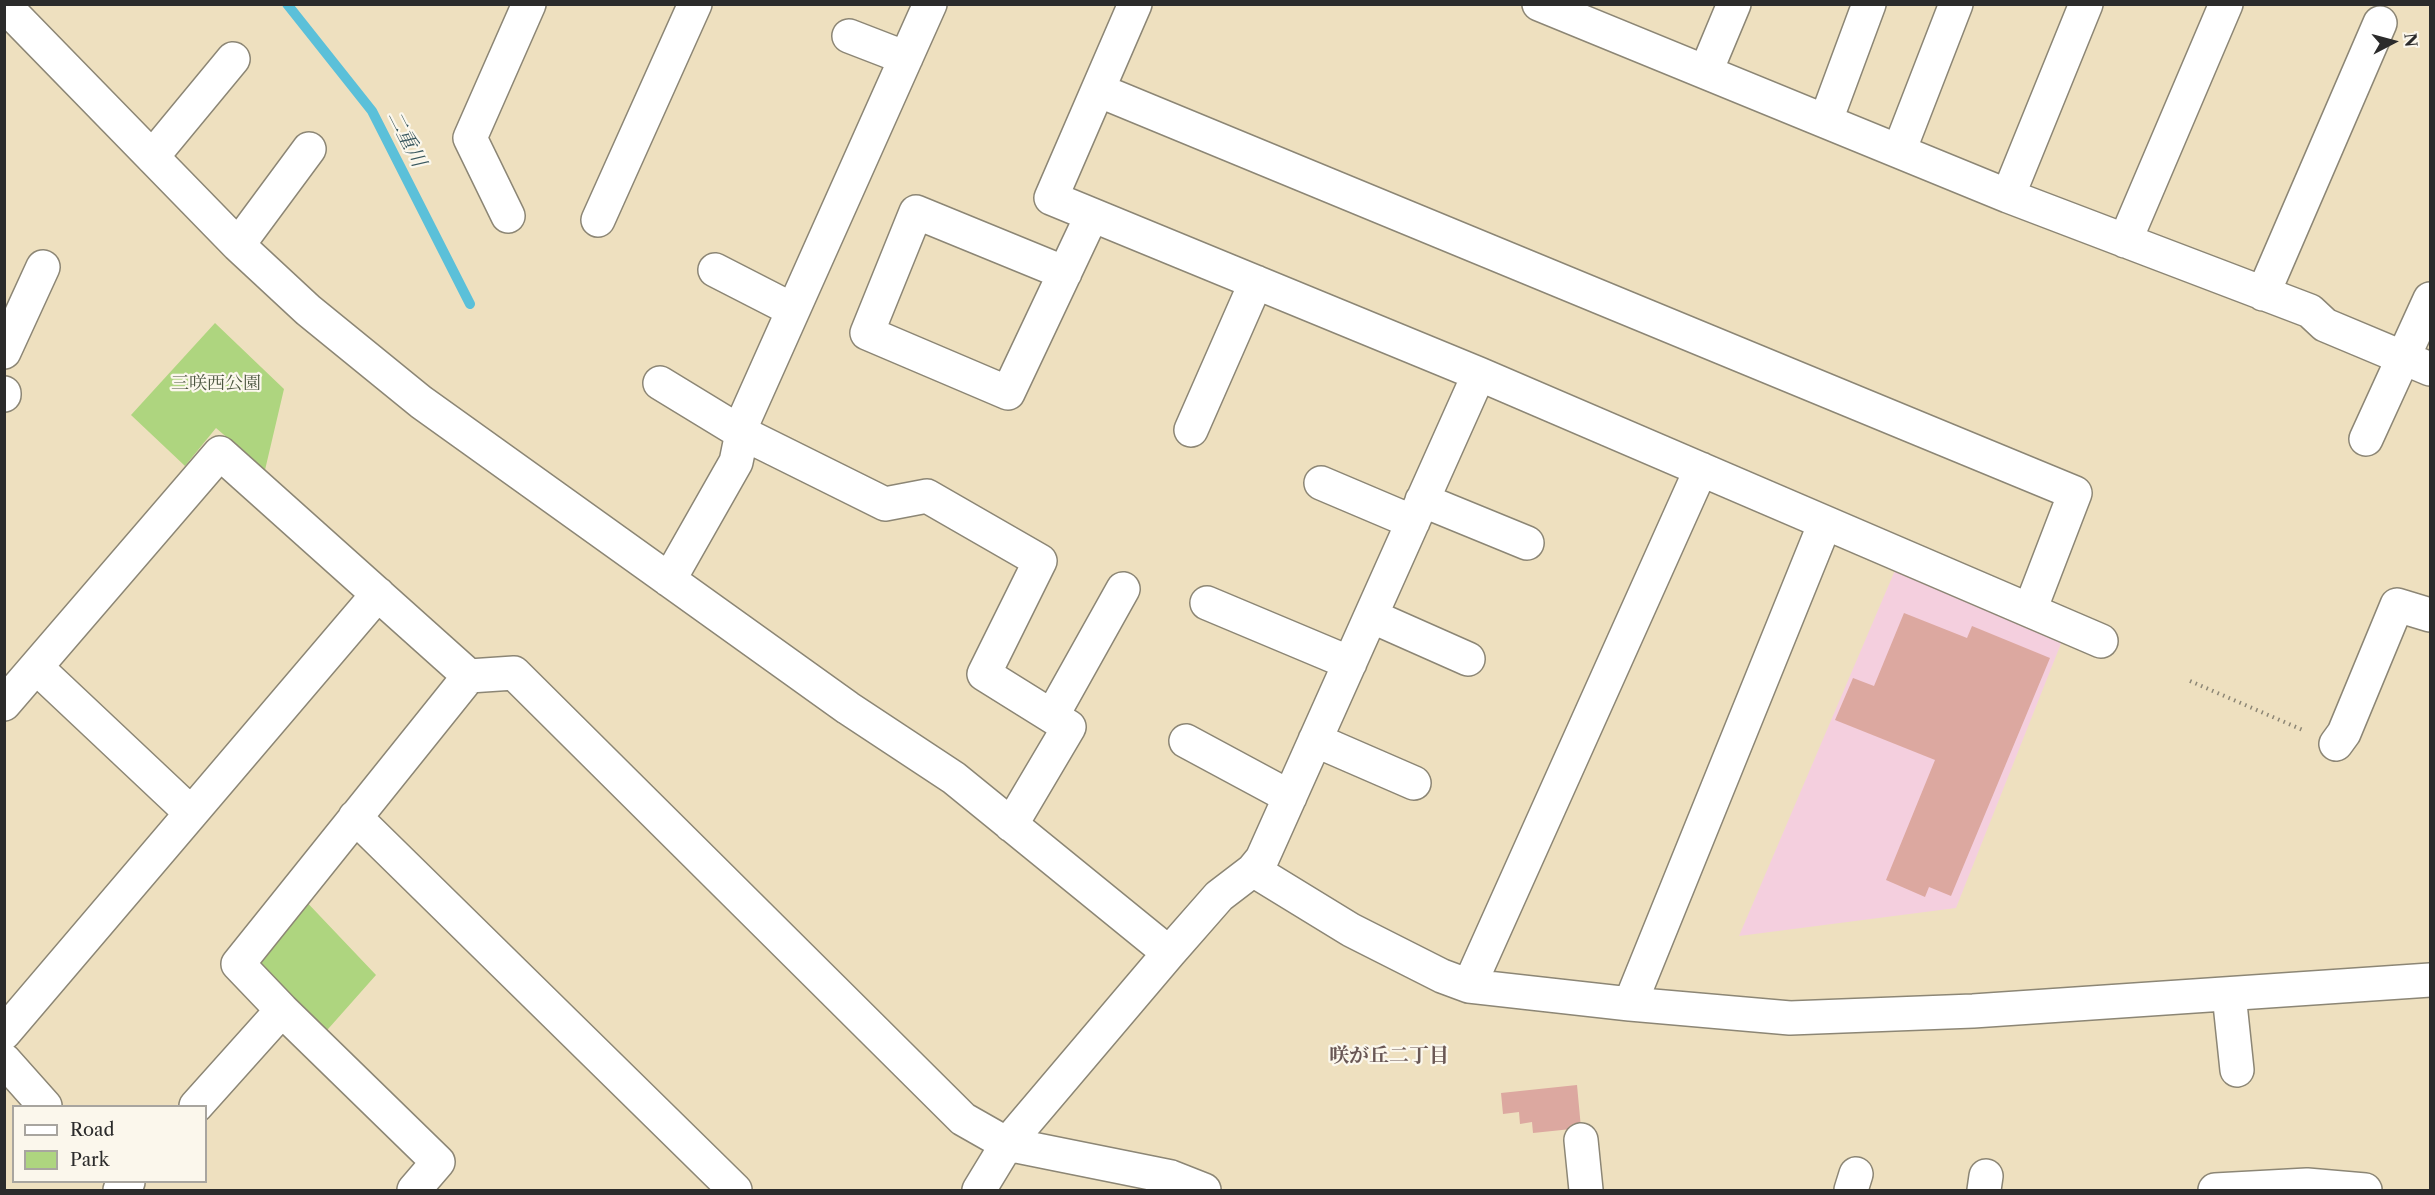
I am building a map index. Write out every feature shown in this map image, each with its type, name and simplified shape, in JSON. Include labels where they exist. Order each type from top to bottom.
[{"type":"street","points":[[508,216],[470,138],[529,4]]},
{"type":"street","points":[[598,220],[695,4]]},
{"type":"street","points":[[669,580],[736,462],[745,418],[930,4]]},
{"type":"street","points":[[1136,4],[1051,198],[1479,374],[2102,641]]},
{"type":"street","points":[[1539,4],[1586,13],[1706,71],[2008,196],[2310,311],[2325,325],[2417,363]]},
{"type":"street","points":[[1706,71],[1734,4]]},
{"type":"street","points":[[1826,120],[1869,4]]},
{"type":"street","points":[[1899,151],[1956,4]]},
{"type":"street","points":[[2008,196],[2086,4]]},
{"type":"street","points":[[2125,241],[2226,4]]},
{"type":"street","points":[[4,5],[238,244],[308,310],[421,402],[848,708],[954,778],[1169,953]]},
{"type":"street","points":[[2263,294],[2380,23]]},
{"type":"street","points":[[849,36],[906,58]]},
{"type":"street","points":[[152,157],[233,58]]},
{"type":"street","points":[[1098,90],[2075,493],[2030,610]]},
{"type":"street","points":[[238,244],[309,149]]},
{"type":"street","points":[[1065,273],[916,212],[867,333],[1008,393],[1065,273],[1092,215]]},
{"type":"street","points":[[4,352],[43,267]]},
{"type":"street","points":[[715,270],[793,310]]},
{"type":"street","points":[[1191,430],[1256,282]]},
{"type":"street","points":[[2367,439],[2417,363],[2430,299]]},
{"type":"street","points":[[979,1191],[1007,1144],[1169,953],[1219,897],[1253,870],[1262,859],[1479,374]]},
{"type":"street","points":[[660,382],[742,433],[885,504],[927,496],[1040,561],[984,674],[1069,727],[1011,825]]},
{"type":"street","points":[[4,705],[220,453],[469,676]]},
{"type":"street","points":[[1469,986],[1701,469]]},
{"type":"street","points":[[1321,483],[1527,543]]},
{"type":"street","points":[[1630,1004],[1825,523]]},
{"type":"street","points":[[1052,716],[1123,589]]},
{"type":"street","points":[[4,1033],[378,594]]},
{"type":"street","points":[[1207,603],[1350,663]]},
{"type":"street","points":[[2336,744],[2344,733],[2397,604],[2430,615]]},
{"type":"street","points":[[1371,616],[1468,659]]},
{"type":"street","points":[[36,667],[190,812]]},
{"type":"street","points":[[414,1191],[438,1162],[238,964],[469,676],[514,672],[963,1119],[1007,1144],[1204,1191]]},
{"type":"street","points":[[1316,740],[1414,783]]},
{"type":"street","points":[[1186,741],[1290,797]]},
{"type":"street","points":[[355,817],[735,1191]]},
{"type":"street","points":[[1253,870],[1351,930],[1442,976],[1469,986],[1630,1004],[1790,1018],[1974,1011],[2430,980]]},
{"type":"street","points":[[2229,994],[2237,1070]]},
{"type":"street","points":[[198,1105],[282,1010]]},
{"type":"street","points":[[4,1060],[43,1105]]},
{"type":"street","points":[[1581,1140],[1586,1191]]},
{"type":"street","points":[[2215,1191],[2307,1188],[2365,1191]]},
{"type":"path","points":[[2190,681],[2336,744]]},
{"type":"shaded area","points":[[1896,568],[2064,636],[1956,908],[1739,936]]},
{"type":"green space","name":"三咲西公園","points":[[215,323],[284,389],[265,470],[216,428],[185,466],[131,415]]},
{"type":"green space","points":[[300,895],[376,975],[321,1037],[243,964]]},
{"type":"building","points":[[1904,613],[1967,638],[1972,626],[2050,658],[1951,896],[1929,887],[1925,897],[1886,880],[1935,760],[1835,720],[1853,678],[1874,686]]},
{"type":"building","points":[[1577,1085],[1581,1128],[1533,1133],[1532,1122],[1520,1124],[1519,1112],[1503,1114],[1501,1093]]},
{"type":"waterway","name":"二重川","points":[[287,4],[372,111],[470,304]]},
{"type":"district","name":"咲が丘二丁目","points":[[1389,1056]]}]
